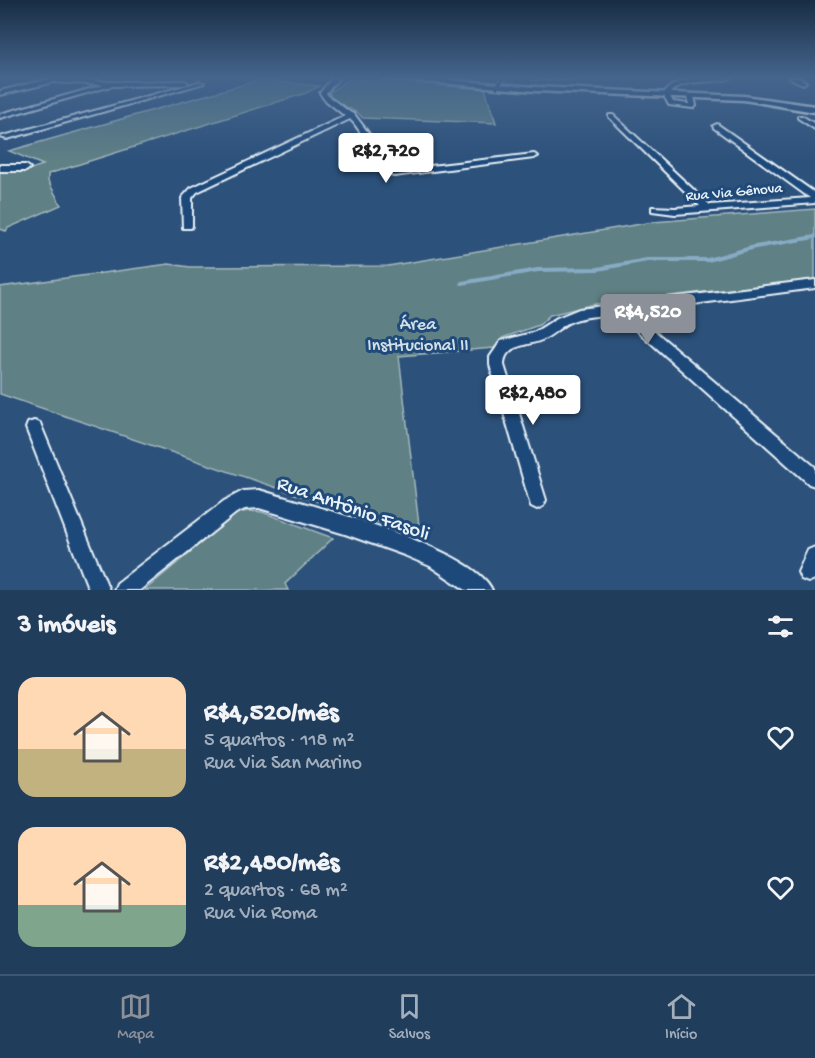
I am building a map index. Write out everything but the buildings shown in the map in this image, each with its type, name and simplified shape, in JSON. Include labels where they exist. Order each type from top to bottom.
[{"type":"street","points":[[0,116],[40,106]]},
{"type":"street","points":[[4,137],[122,106]]},
{"type":"street","points":[[338,106],[352,115],[394,173],[534,156]]},
{"type":"street","points":[[794,106],[815,109]]},
{"type":"street","points":[[187,226],[187,198],[194,190],[352,115]]},
{"type":"street","points":[[610,116],[707,208]]},
{"type":"street","points":[[800,117],[815,127]]},
{"type":"street","points":[[717,126],[812,195]]},
{"type":"street","points":[[0,168],[26,168]]},
{"type":"street","name":"Rua Via Gênova","points":[[655,209],[675,211],[812,195]]},
{"type":"street","points":[[537,500],[497,365],[501,350],[514,341],[539,336],[561,321],[579,314],[813,286]]},
{"type":"street","points":[[641,306],[645,330]]},
{"type":"street","points":[[618,309],[815,478]]},
{"type":"street","points":[[34,428],[99,590]]},
{"type":"street","name":"Rua Antônio Fasoli","points":[[124,590],[230,507],[243,500],[259,499],[405,546],[470,579],[482,590]]},
{"type":"green space","points":[[169,106],[266,106],[48,174],[48,181],[61,205],[8,228],[6,231],[0,229],[0,172],[22,172],[43,165],[9,151]]},
{"type":"green space","points":[[344,106],[490,106],[496,123],[363,118]]},
{"type":"green space","name":"Área Institucional II","points":[[815,209],[815,280],[595,304],[550,315],[539,325],[502,338],[502,342],[494,348],[399,356],[420,534],[407,532],[0,394],[0,287],[169,264],[190,267],[388,266],[653,222]]},
{"type":"green space","points":[[262,512],[333,538],[285,584],[288,590],[145,590],[237,513]]},
{"type":"waterway","points":[[462,283],[538,270],[598,269],[647,260],[708,260],[755,247],[815,237]]}]
